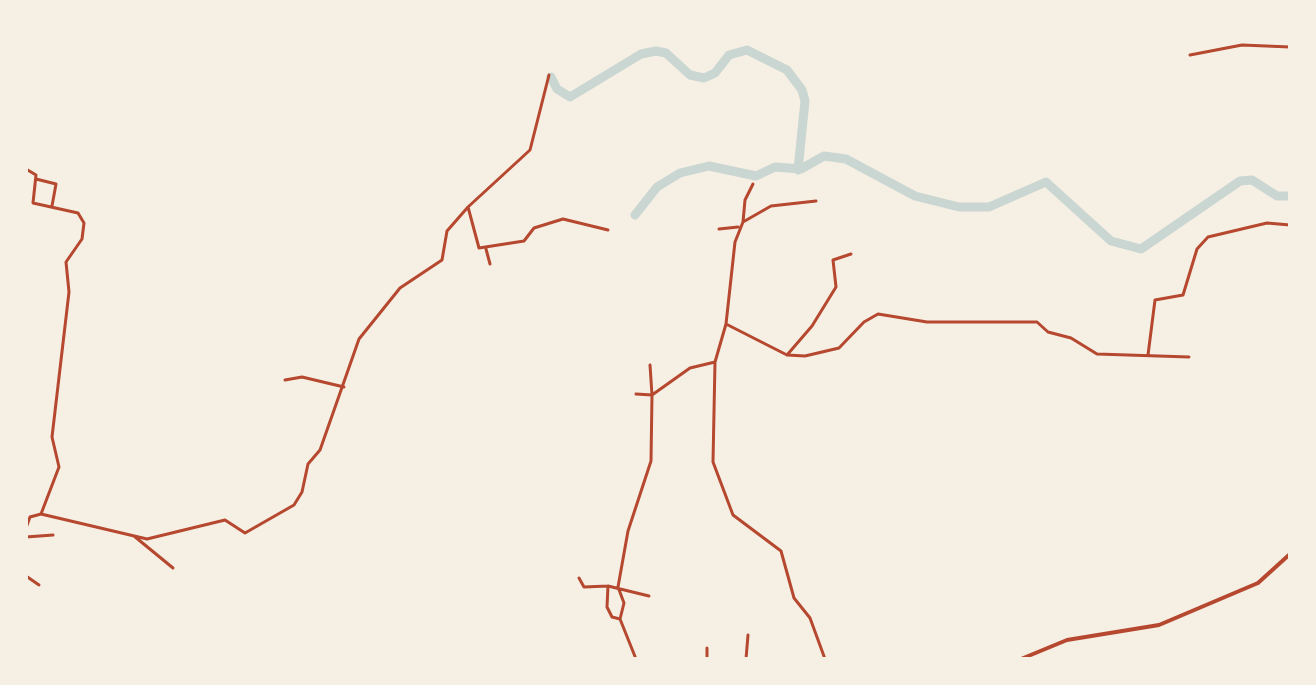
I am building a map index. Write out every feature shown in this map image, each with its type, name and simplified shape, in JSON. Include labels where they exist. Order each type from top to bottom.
[{"type":"street","points":[[1190,55],[1242,45],[1290,47]]},
{"type":"street","points":[[26,528],[30,517],[41,514],[152,539],[225,520],[245,533],[284,512],[300,496],[307,466],[318,453],[344,387],[352,355],[369,324],[400,288],[442,260],[447,231],[468,207],[530,150],[549,75]]},
{"type":"street","points":[[26,169],[36,173],[33,203]]},
{"type":"street","points":[[36,179],[56,184],[52,206]]},
{"type":"street","points":[[743,222],[745,200],[753,184]]},
{"type":"street","points":[[816,201],[771,206],[738,227],[726,324],[715,362],[712,456],[730,510],[745,526],[779,548],[794,598],[810,618],[825,659]]},
{"type":"street","points":[[26,204],[52,206],[78,213],[84,223],[82,239],[66,262],[69,292],[52,437],[59,467],[41,514]]},
{"type":"street","points":[[468,207],[479,248],[524,241],[534,228],[563,219],[608,230]]},
{"type":"street","points":[[1148,355],[1155,300],[1183,295],[1197,249],[1208,237],[1267,223],[1290,225]]},
{"type":"street","points":[[719,229],[738,227]]},
{"type":"street","points":[[486,249],[490,264]]},
{"type":"street","points":[[787,355],[812,326],[836,287],[833,260],[851,254]]},
{"type":"street","points":[[726,324],[787,355],[805,356],[839,348],[864,322],[878,314],[938,322],[1037,322],[1048,332],[1071,338],[1097,354],[1189,357]]},
{"type":"street","points":[[636,394],[652,395],[690,368],[715,362]]},
{"type":"street","points":[[636,659],[620,619],[624,608],[618,587],[628,531],[651,461],[650,365]]},
{"type":"street","points":[[285,380],[310,378],[344,387]]},
{"type":"street","points":[[26,537],[53,535]]},
{"type":"street","points":[[134,536],[173,568]]},
{"type":"street","points":[[1021,659],[1067,640],[1159,625],[1258,583],[1290,554]]},
{"type":"street","points":[[26,576],[39,585]]},
{"type":"street","points":[[579,578],[584,587],[618,587],[649,596]]},
{"type":"street","points":[[608,586],[607,607],[612,617],[620,619]]},
{"type":"street","points":[[746,659],[748,635]]},
{"type":"street","points":[[707,648],[707,659]]},
{"type":"waterway","points":[[551,77],[557,89],[570,97],[641,54],[666,53],[690,75],[704,78],[715,73],[729,55],[747,50],[787,70],[802,90],[805,101],[798,170]]},
{"type":"waterway","points":[[635,215],[657,187],[680,173],[709,166],[756,176],[775,167],[801,169],[824,156],[846,159],[915,196],[959,207],[989,207],[1046,182],[1111,241],[1141,249],[1240,181],[1252,180],[1277,196],[1290,196]]}]
